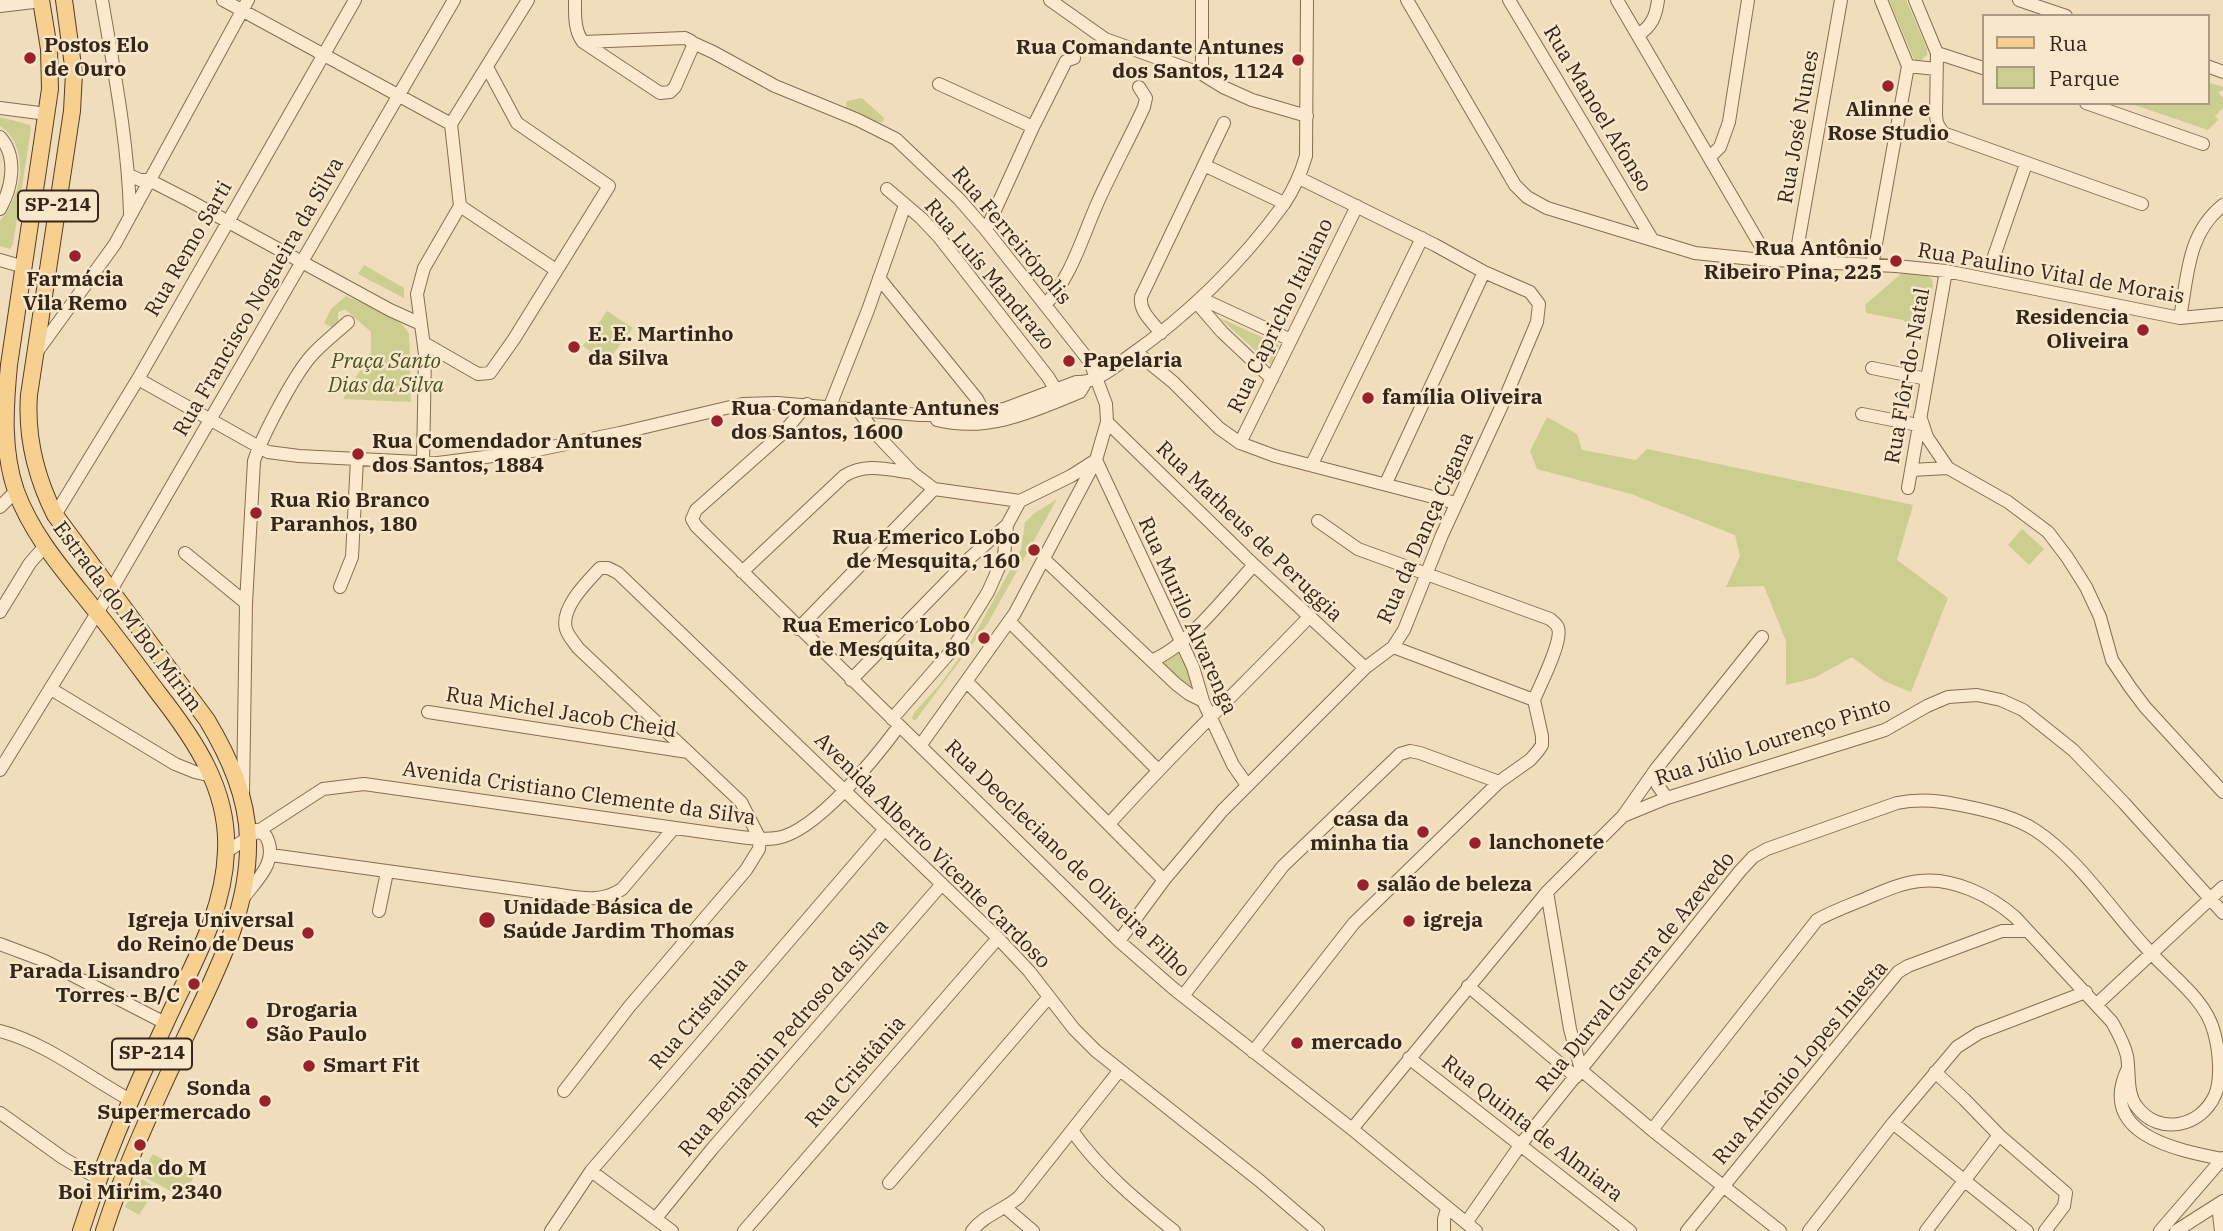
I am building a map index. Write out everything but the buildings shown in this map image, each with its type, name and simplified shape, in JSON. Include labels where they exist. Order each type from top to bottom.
[{"type":"main road","name":"Estrada do M'Boi Mirim","points":[[64,0],[74,74],[72,111],[27,412],[31,450],[41,485],[55,515],[207,720],[229,759],[253,834],[244,897],[220,965],[134,1149],[104,1231]]},
{"type":"main road","name":"Estrada do M'Boi Mirim","points":[[41,1],[49,49],[50,89],[24,267],[5,370],[2,411],[11,470],[16,491],[44,547],[186,728],[212,776],[222,804],[226,852],[218,906],[99,1179],[81,1231]]},
{"type":"street","points":[[102,0],[121,102],[130,214]]},
{"type":"street","points":[[223,0],[245,5],[325,55],[451,124]]},
{"type":"street","name":"Rua Remo Sarti","points":[[55,515],[138,379],[355,0]]},
{"type":"street","name":"Rua Francisco Nogueira da Silva","points":[[0,770],[110,592],[454,0]]},
{"type":"street","points":[[423,463],[424,344],[417,294],[421,276],[460,206],[451,124],[528,0]]},
{"type":"street","points":[[575,0],[575,22],[579,38],[583,42],[610,62],[665,94],[675,87],[691,54],[692,42],[685,38],[583,42]]},
{"type":"street","points":[[1050,0],[1105,39],[1202,74],[1252,100],[1307,116]]},
{"type":"street","points":[[1202,0],[1202,74]]},
{"type":"street","points":[[920,415],[970,425],[999,422],[1080,393],[1092,380],[1136,352],[1200,301],[1250,246],[1284,203],[1299,178],[1306,156],[1307,0]]},
{"type":"street","name":"Rua Paulino Vital de Morais","points":[[1407,0],[1515,185],[1527,197],[1546,208],[1695,253],[1946,271],[2180,318],[2223,314]]},
{"type":"street","name":"Rua Manoel Afonso","points":[[1509,0],[1652,239]]},
{"type":"street","points":[[1617,0],[1711,156],[1769,260]]},
{"type":"street","points":[[1638,35],[1653,22],[1658,0]]},
{"type":"street","points":[[1711,156],[1720,147],[1728,122],[1748,0]]},
{"type":"street","name":"Rua José Nunes","points":[[1795,261],[1842,0]]},
{"type":"street","points":[[1872,266],[1909,66],[1881,0]]},
{"type":"street","points":[[1915,0],[1937,53],[1936,115],[1943,133],[2142,204]]},
{"type":"street","points":[[2019,0],[2060,14]]},
{"type":"street","points":[[0,6],[41,1]]},
{"type":"street","points":[[34,357],[115,244],[245,5]]},
{"type":"street","name":"Rua Ferreirópolis","points":[[692,42],[775,86],[890,135],[959,199],[1090,362],[1092,380],[1106,404],[1107,422]]},
{"type":"street","points":[[1937,53],[1982,68]]},
{"type":"street","points":[[986,230],[1066,61],[1074,58]]},
{"type":"street","points":[[1909,66],[1936,69]]},
{"type":"street","points":[[424,344],[478,374],[490,373],[609,186],[517,122],[487,67]]},
{"type":"street","points":[[939,84],[1033,127]]},
{"type":"street","points":[[1045,305],[1065,277],[1098,201],[1144,107],[1146,98],[1139,87]]},
{"type":"street","points":[[2092,105],[2203,144]]},
{"type":"street","points":[[0,108],[47,114]]},
{"type":"street","points":[[1161,333],[1143,311],[1141,297],[1224,122]]},
{"type":"street","points":[[0,137],[7,147],[12,173],[0,209]]},
{"type":"street","points":[[1993,259],[2026,164]]},
{"type":"street","points":[[1204,165],[1284,203]]},
{"type":"street","points":[[129,176],[149,180],[421,324]]},
{"type":"street","name":"Rua da Dança Cigana","points":[[1119,941],[1164,880],[1222,811],[1366,668],[1393,647],[1404,630],[1456,503],[1503,403],[1539,312],[1539,304],[1530,292],[1484,272],[1422,238],[1299,178]]},
{"type":"street","name":"Rua Luís Mandrazo","points":[[887,189],[939,237],[1056,390]]},
{"type":"street","points":[[830,406],[905,205]]},
{"type":"street","points":[[2180,318],[2192,251],[2199,231],[2208,217],[2223,205]]},
{"type":"street","points":[[460,206],[556,270]]},
{"type":"street","name":"Rua Capricho Italiano","points":[[1240,443],[1357,206]]},
{"type":"street","points":[[1312,464],[1422,238]]},
{"type":"street","points":[[0,260],[24,267]]},
{"type":"street","name":"Rua Flôr-do-Natal","points":[[1908,488],[1946,271]]},
{"type":"street","points":[[1386,483],[1484,272]]},
{"type":"street","points":[[879,278],[962,379],[985,412]]},
{"type":"street","points":[[1200,301],[1291,340]]},
{"type":"street","points":[[1200,301],[1229,339],[1272,379]]},
{"type":"street","points":[[242,798],[246,603],[254,461],[297,374],[311,356],[348,322]]},
{"type":"street","points":[[1136,352],[1173,382],[1219,428],[1240,443],[1275,456],[1456,503]]},
{"type":"street","points":[[1872,368],[1927,379]]},
{"type":"street","points":[[138,379],[259,447],[279,454],[423,463],[452,462],[624,438],[743,404],[807,404],[920,415],[985,412],[1004,409],[1076,382],[1092,380]]},
{"type":"street","name":"Rua Deocleciano de Oliveira Filho","points":[[807,404],[785,431],[693,514],[692,519],[696,526],[1119,941],[1183,996],[1471,1227]]},
{"type":"street","points":[[858,410],[876,434],[913,473],[934,489],[1020,501],[1071,476],[1096,460]]},
{"type":"street","points":[[2,411],[27,412]]},
{"type":"street","points":[[1862,414],[1919,421],[1948,468],[2031,518],[2048,533],[2089,585],[2112,660],[2130,687],[2223,792]]},
{"type":"street","points":[[920,746],[1010,622],[1096,460],[1107,422]]},
{"type":"street","name":"Rua Matheus de Peruggia","points":[[1107,422],[1254,565],[1366,668]]},
{"type":"street","points":[[340,587],[352,557],[357,459]]},
{"type":"street","name":"Rua Murilo Alvarenga","points":[[1096,460],[1193,667],[1211,719],[1233,765],[1247,785]]},
{"type":"street","points":[[742,572],[844,475],[871,467],[913,473]]},
{"type":"street","points":[[1911,470],[1948,468]]},
{"type":"street","points":[[799,628],[934,489]]},
{"type":"street","points":[[0,508],[16,491]]},
{"type":"street","points":[[851,680],[971,556],[1007,524],[1020,501]]},
{"type":"street","points":[[1253,1052],[1354,923],[1499,782],[1530,760],[1542,745],[1534,700],[1558,640],[1559,629],[1550,619],[1358,549],[1318,521]]},
{"type":"street","name":"Avenida Cristiano Clemente da Silva","points":[[226,852],[323,789],[365,784],[760,839],[778,838],[799,830],[814,820],[845,790],[952,650],[988,592],[1004,556],[1007,524]]},
{"type":"street","points":[[0,612],[44,547]]},
{"type":"street","points":[[185,553],[246,603]]},
{"type":"street","points":[[1044,559],[1182,689],[1203,701]]},
{"type":"street","points":[[1153,660],[1163,656],[1194,631],[1254,565]]},
{"type":"street","name":"Avenida Alberto Vicente Cardoso","points":[[688,752],[578,648],[565,628],[565,618],[570,607],[600,568],[608,568],[618,573],[998,938],[1029,971],[1074,1029],[1119,1071],[1260,1181],[1318,1231]]},
{"type":"street","points":[[1110,824],[1158,770],[1309,617]]},
{"type":"street","points":[[1010,622],[1158,770]]},
{"type":"street","points":[[1352,1129],[1547,892],[1623,816],[1656,769],[1762,636]]},
{"type":"street","points":[[1393,647],[1534,700]]},
{"type":"street","points":[[967,682],[1164,880]]},
{"type":"street","points":[[51,689],[175,764],[212,776]]},
{"type":"street","name":"Rua Júlio Lourenço Pinto","points":[[1623,816],[1667,798],[1885,730],[1948,697],[1977,695],[2001,699],[2023,710],[2073,750],[2223,913]]},
{"type":"street","name":"Rua Michel Jacob Cheid","points":[[428,712],[688,752]]},
{"type":"street","points":[[1183,996],[1283,866],[1400,754],[1405,751],[1420,753],[1499,782]]},
{"type":"street","points":[[565,1091],[629,1007],[746,870],[759,849],[760,839],[741,802],[688,752]]},
{"type":"street","points":[[1656,769],[1658,786],[1667,798]]},
{"type":"street","name":"Rua Durval Guerra de Azevedo","points":[[1471,1227],[1521,1144],[1753,857],[1768,849],[1905,801],[1937,800],[1980,809],[2033,829],[2053,844],[2193,996],[2207,1013],[2214,1032],[2218,1078],[2215,1094],[2207,1108],[2196,1119],[2183,1124],[2154,1121],[2143,1114],[2131,1096],[2122,1040],[2112,1022],[2028,931],[1999,903],[1985,896],[1941,881],[1921,880],[1903,884],[1833,911],[1817,920],[1652,1130]]},
{"type":"street","points":[[271,855],[600,898],[612,896],[622,890],[674,828]]},
{"type":"street","name":"Rua Cristalina","points":[[551,1231],[591,1171],[885,829]]},
{"type":"street","points":[[244,897],[267,867],[271,855],[266,836],[253,834]]},
{"type":"street","points":[[379,911],[387,872]]},
{"type":"street","name":"Rua Benjamin Pedroso da Silva","points":[[656,1218],[712,1149],[942,884]]},
{"type":"street","points":[[2097,1004],[2223,887]]},
{"type":"street","points":[[1547,892],[1579,1073]]},
{"type":"street","points":[[1999,903],[2003,931]]},
{"type":"street","name":"Rua Antônio Lopes Iniesta","points":[[1687,1231],[1898,972],[2003,931],[2028,931]]},
{"type":"street","name":"Rua Cristiânia","points":[[744,1231],[998,938]]},
{"type":"street","points":[[0,944],[45,961],[165,1023]]},
{"type":"street","points":[[1468,986],[1780,1231]]},
{"type":"street","points":[[1809,1231],[1957,1046],[1979,1033],[2086,992]]},
{"type":"street","points":[[889,1183],[1048,998]]},
{"type":"street","points":[[0,1031],[14,1035],[50,1054],[132,1101]]},
{"type":"street","name":"Rua Quinta de Almiara","points":[[1409,1058],[1630,1231]]},
{"type":"street","name":"Rua Durval Guerra de Azevedo","points":[[2128,1068],[2119,1094],[2126,1116],[2136,1127],[2158,1142],[2172,1147],[2223,1158]]},
{"type":"street","points":[[972,1231],[989,1216],[1006,1208],[1019,1197],[1119,1071]]},
{"type":"street","points":[[1934,1072],[1999,1135],[2066,1193],[2064,1206],[2045,1231]]},
{"type":"street","points":[[0,1113],[63,1158],[99,1179]]},
{"type":"street","points":[[1893,1123],[2027,1231]]},
{"type":"street","points":[[1073,1132],[1109,1176],[1174,1231]]},
{"type":"street","points":[[1926,1231],[1999,1135]]},
{"type":"street","points":[[2160,1231],[2223,1158]]},
{"type":"street","points":[[591,1171],[672,1231]]},
{"type":"street","points":[[2176,1231],[2220,1203]]},
{"type":"street","points":[[2220,1203],[2221,1231]]},
{"type":"street","points":[[1006,1208],[1033,1231]]},
{"type":"street","points":[[1444,1231],[1447,1209]]},
{"type":"green space","points":[[1889,0],[1906,0],[1927,49],[1927,55],[1920,61],[1913,57]]},
{"type":"green space","points":[[2209,83],[2223,87],[2223,90],[2218,92],[2223,98],[2223,108],[2215,116],[2218,120],[2208,130],[2135,105],[2209,105]]},
{"type":"green space","points":[[862,98],[884,118],[883,122],[872,123],[845,112],[847,101]]},
{"type":"green space","points":[[0,117],[30,125],[31,129],[10,249],[0,246],[0,221],[14,199],[20,172],[16,146],[10,135],[0,126]]},
{"type":"green space","name":"Praça Santo Dias da Silva","points":[[364,265],[404,288],[404,298],[358,274]]},
{"type":"green space","points":[[1919,270],[1932,279],[1933,286],[1925,325],[1922,328],[1912,327],[1903,320],[1866,313],[1865,305],[1902,273]]},
{"type":"green space","name":"Praça Santo Dias da Silva","points":[[346,296],[390,315],[404,326],[409,334],[411,402],[343,399],[371,352],[371,332],[345,309],[338,312],[338,323],[334,329],[324,323],[331,309]]},
{"type":"green space","points":[[607,311],[633,328],[606,363],[583,346]]},
{"type":"green space","points":[[1220,318],[1279,345],[1271,364],[1269,363]]},
{"type":"green space","points":[[1547,417],[1577,434],[1582,450],[1636,460],[1647,449],[1913,505],[1897,560],[1948,598],[1911,692],[1884,681],[1852,657],[1814,678],[1786,685],[1786,641],[1764,586],[1726,587],[1740,556],[1735,535],[1631,494],[1537,469],[1530,451]]},
{"type":"green space","points":[[1057,499],[988,623],[915,721],[912,718],[914,713],[941,683],[970,643],[1021,550],[1025,522]]},
{"type":"green space","points":[[2022,529],[2044,549],[2029,565],[2008,545]]},
{"type":"green space","points":[[1180,646],[1189,670],[1192,691],[1158,661]]},
{"type":"green space","points":[[153,1154],[194,1177],[182,1197],[141,1175]]},
{"type":"green space","points":[[142,1179],[156,1188],[139,1215],[125,1207]]},
{"type":"place","name":"Postos Elo de Ouro","points":[[30,58]]},
{"type":"place","name":"Rua Comandante Antunes dos Santos, 1124","points":[[1298,60]]},
{"type":"place","name":"Alinne e Rose Studio","points":[[1888,86]]},
{"type":"place","name":"Farmácia Vila Remo","points":[[75,256]]},
{"type":"place","name":"Rua Antônio Ribeiro Pina, 225","points":[[1896,261]]},
{"type":"place","name":"Residencia Oliveira","points":[[2143,330]]},
{"type":"place","name":"E. E. Martinho da Silva","points":[[574,347]]},
{"type":"place","name":"Papelaria","points":[[1069,361]]},
{"type":"place","name":"família Oliveira","points":[[1368,398]]},
{"type":"place","name":"Rua Comandante Antunes dos Santos, 1600","points":[[717,421]]},
{"type":"place","name":"Rua Comendador Antunes dos Santos, 1884","points":[[358,454]]},
{"type":"place","name":"Rua Rio Branco Paranhos, 180","points":[[256,513]]},
{"type":"place","name":"Rua Emerico Lobo de Mesquita, 160","points":[[1034,550]]},
{"type":"place","name":"Rua Emerico Lobo de Mesquita, 80","points":[[984,638]]},
{"type":"place","name":"casa da minha tia","points":[[1423,832]]},
{"type":"place","name":"lanchonete","points":[[1475,843]]},
{"type":"place","name":"salão de beleza","points":[[1363,885]]},
{"type":"place","name":"Unidade Básica de Saúde Jardim Thomas","points":[[487,920]]},
{"type":"place","name":"igreja","points":[[1409,921]]},
{"type":"place","name":"Igreja Universal do Reino de Deus","points":[[308,933]]},
{"type":"place","name":"Parada Lisandro Torres - B/C","points":[[194,984]]},
{"type":"place","name":"Drogaria São Paulo","points":[[252,1023]]},
{"type":"place","name":"mercado","points":[[1297,1043]]},
{"type":"place","name":"Smart Fit","points":[[309,1066]]},
{"type":"place","name":"Sonda Supermercado","points":[[265,1101]]},
{"type":"place","name":"Estrada do M Boi Mirim, 2340","points":[[140,1145]]}]
